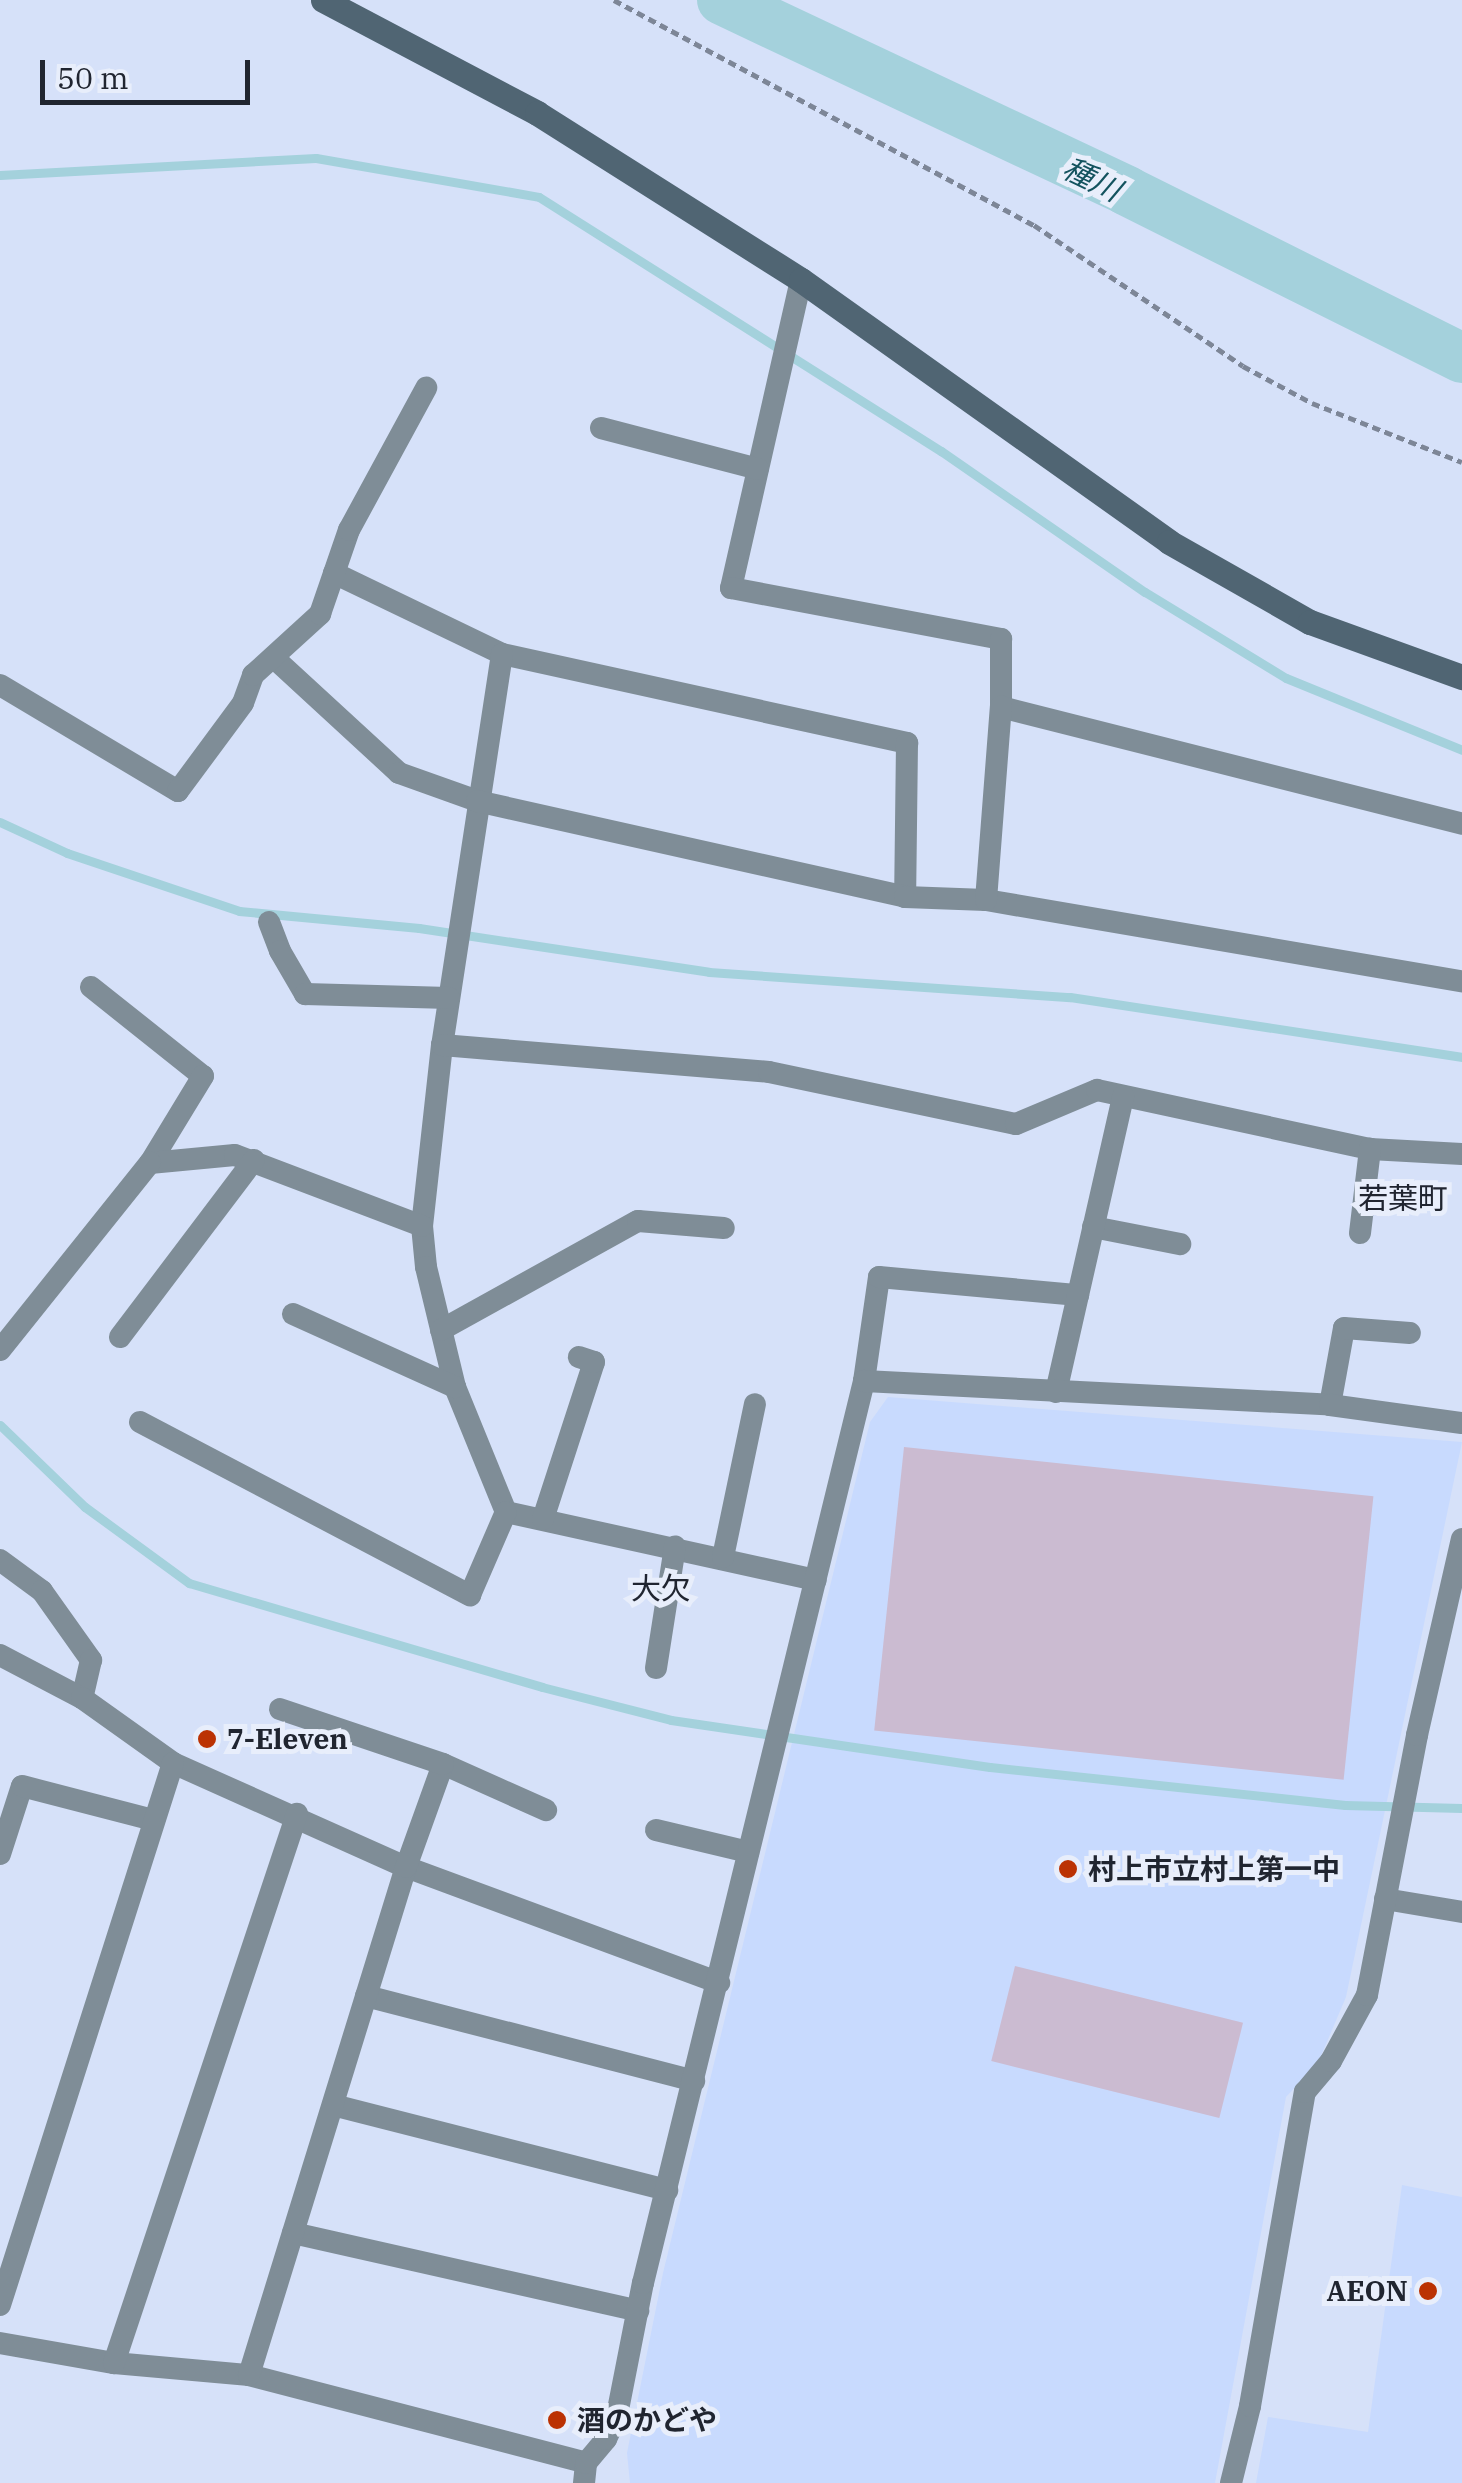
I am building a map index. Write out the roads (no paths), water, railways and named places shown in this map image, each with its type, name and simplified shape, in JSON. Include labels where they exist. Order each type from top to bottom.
[{"type":"street","points":[[323,0],[537,113],[800,280],[1169,542],[1310,622],[1462,677]]},
{"type":"street","points":[[800,280],[731,588],[1002,639],[1001,707],[986,900]]},
{"type":"street","points":[[0,685],[178,791],[243,703],[253,675],[320,614],[349,530],[426,388]]},
{"type":"street","points":[[601,428],[758,469]]},
{"type":"street","points":[[334,573],[502,654],[907,742],[905,897]]},
{"type":"street","points":[[140,1422],[470,1594],[506,1512],[455,1386],[422,1226],[448,998],[502,654]]},
{"type":"street","points":[[274,658],[399,774],[477,801],[905,897],[986,900],[1462,982]]},
{"type":"street","points":[[1001,707],[1462,824]]},
{"type":"street","points":[[269,922],[280,952],[306,994],[448,998]]},
{"type":"street","points":[[0,1350],[150,1163],[203,1076],[91,987]]},
{"type":"street","points":[[442,1046],[769,1072],[1016,1124],[1097,1090],[1370,1149],[1462,1154]]},
{"type":"street","points":[[1056,1392],[1123,1097]]},
{"type":"street","points":[[1360,1233],[1370,1149]]},
{"type":"street","points":[[150,1163],[235,1155],[422,1226]]},
{"type":"street","points":[[120,1337],[254,1160]]},
{"type":"street","points":[[441,1330],[638,1220],[724,1228]]},
{"type":"street","points":[[1093,1227],[1180,1244]]},
{"type":"street","points":[[0,2343],[114,2363],[248,2375],[585,2473],[617,2416],[638,2311],[864,1381],[879,1277],[1078,1295]]},
{"type":"street","points":[[293,1314],[455,1386]]},
{"type":"street","points":[[1330,1405],[1344,1328],[1410,1333]]},
{"type":"street","points":[[543,1519],[594,1362],[579,1357]]},
{"type":"street","points":[[864,1381],[1330,1405],[1462,1422]]},
{"type":"street","points":[[724,1558],[755,1404]]},
{"type":"street","points":[[506,1512],[816,1580]]},
{"type":"street","points":[[1231,2483],[1250,2406],[1305,2092],[1331,2061],[1367,1995],[1462,1539]]},
{"type":"street","points":[[656,1668],[675,1546]]},
{"type":"street","points":[[0,1560],[42,1591],[91,1660],[82,1698]]},
{"type":"street","points":[[0,1655],[82,1698],[173,1763],[297,1814],[406,1866],[719,1983]]},
{"type":"street","points":[[280,1709],[443,1764],[546,1810]]},
{"type":"street","points":[[0,2305],[173,1763]]},
{"type":"street","points":[[248,2375],[406,1866],[443,1764]]},
{"type":"street","points":[[0,1854],[22,1786],[153,1820]]},
{"type":"street","points":[[114,2363],[297,1814]]},
{"type":"street","points":[[656,1830],[748,1852]]},
{"type":"street","points":[[1385,1898],[1462,1912]]},
{"type":"street","points":[[366,1996],[694,2081]]},
{"type":"street","points":[[332,2104],[667,2190]]},
{"type":"street","points":[[293,2232],[638,2311]]},
{"type":"waterway","name":"種川","points":[[722,0],[1127,191],[1462,358]]},
{"type":"waterway","points":[[0,175],[316,158],[539,197],[941,451],[1145,592],[1286,678],[1462,750]]},
{"type":"waterway","points":[[0,822],[67,853],[239,911],[419,928],[709,972],[1070,997],[1462,1057]]},
{"type":"waterway","points":[[0,1425],[85,1507],[189,1583],[542,1687],[671,1720],[990,1767],[1345,1805],[1462,1808]]},
{"type":"place","name":"7-Eleven","points":[[207,1739]]},
{"type":"place","name":"村上市立村上第一中","points":[[1068,1869]]},
{"type":"place","name":"AEON","points":[[1428,2291]]},
{"type":"place","name":"酒のかどや","points":[[557,2420]]},
{"type":"district","name":"若葉町","points":[[1403,1198]]},
{"type":"district","name":"大欠","points":[[661,1588]]}]
